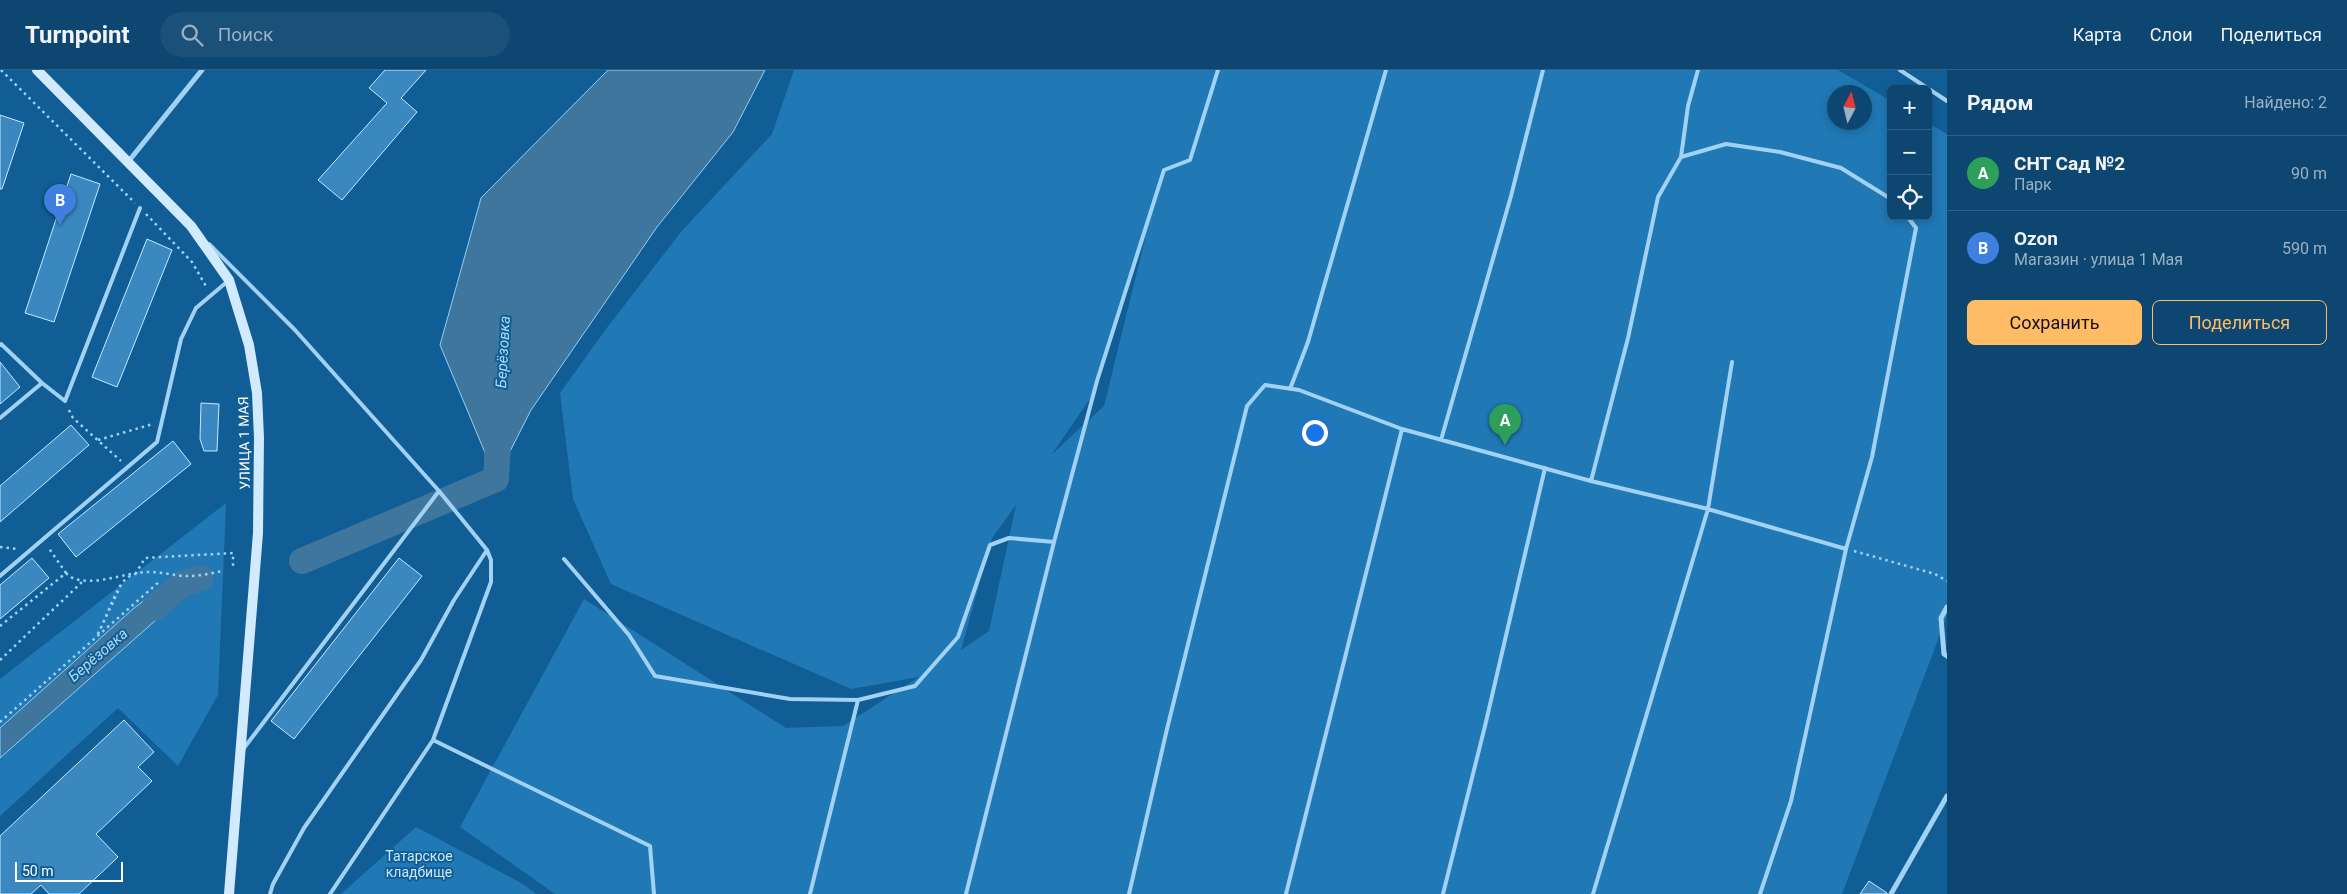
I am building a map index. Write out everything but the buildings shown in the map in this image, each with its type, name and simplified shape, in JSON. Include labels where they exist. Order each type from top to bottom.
[{"type":"main road","name":"УЛИЦА 1 МАЯ","points":[[36,70],[191,226],[229,280],[249,345],[257,393],[259,438],[258,533],[229,894]]},
{"type":"street","points":[[128,162],[202,70]]},
{"type":"street","points":[[1947,607],[1941,618],[1944,654],[1947,656]]},
{"type":"street","points":[[1891,894],[1947,796]]},
{"type":"lane","points":[[966,894],[1054,542],[1098,381],[1164,170],[1190,160],[1218,70]]},
{"type":"lane","points":[[1290,389],[1308,342],[1386,70]]},
{"type":"lane","points":[[1441,440],[1510,196],[1543,70]]},
{"type":"lane","points":[[1591,480],[1628,338],[1658,197],[1681,156],[1688,106],[1698,70]]},
{"type":"lane","points":[[1900,70],[1947,101]]},
{"type":"lane","points":[[1681,156],[1726,144],[1780,152],[1842,168],[1887,196]]},
{"type":"lane","points":[[0,343],[42,384],[64,402],[140,208]]},
{"type":"lane","points":[[1760,894],[1790,801],[1846,549],[1872,457],[1916,228],[1910,220]]},
{"type":"lane","points":[[191,226],[295,330],[439,491],[482,542],[492,560],[491,582],[433,740],[330,894]]},
{"type":"lane","points":[[0,576],[157,442],[181,339],[196,308],[229,280]]},
{"type":"lane","points":[[1593,894],[1708,509],[1732,362]]},
{"type":"lane","points":[[0,418],[42,384]]},
{"type":"lane","points":[[1130,894],[1170,719],[1247,406],[1265,385],[1290,389],[1329,400],[1402,429],[1545,468],[1708,509],[1846,549]]},
{"type":"lane","points":[[1286,894],[1402,429]]},
{"type":"lane","points":[[1443,894],[1485,726],[1545,468]]},
{"type":"lane","points":[[240,754],[439,491]]},
{"type":"lane","points":[[564,559],[629,635],[655,676],[790,700],[858,700],[915,686],[958,637],[990,545],[1009,538],[1054,542]]},
{"type":"lane","points":[[270,894],[273,884],[304,828],[420,660],[454,600],[487,550]]},
{"type":"lane","points":[[810,894],[858,700]]},
{"type":"lane","points":[[433,740],[650,846],[654,894]]},
{"type":"path","points":[[1,70],[192,262],[211,296]]},
{"type":"path","points":[[64,402],[73,418],[128,467]]},
{"type":"path","points":[[98,440],[162,421]]},
{"type":"path","points":[[43,540],[66,573],[74,580],[83,581],[144,571],[189,576],[223,571]]},
{"type":"path","points":[[0,547],[31,550]]},
{"type":"path","points":[[1846,549],[1935,574],[1947,582]]},
{"type":"path","points":[[97,636],[121,585],[136,573],[144,558],[233,553],[233,569]]},
{"type":"path","points":[[0,626],[66,573]]},
{"type":"path","points":[[0,660],[83,581]]},
{"type":"path","points":[[0,722],[160,581]]},
{"type":"green space","points":[[794,70],[1838,70],[1864,85],[1827,85],[1827,130],[1872,130],[1872,90],[1887,99],[1887,220],[1932,220],[1932,125],[1947,134],[1947,616],[1842,894],[555,894],[460,827],[584,599],[786,728],[843,726],[919,677],[851,689],[611,584],[573,499],[560,393],[606,329],[681,232],[772,134]],"holes":[[[1146,235],[1104,406],[1052,454],[1092,396]],[[1016,505],[989,631],[961,650],[992,538]]]},
{"type":"green space","points":[[226,503],[218,695],[178,766],[118,708],[0,816],[0,679]]},
{"type":"green space","name":"Татарское кладбище","points":[[416,827],[523,884],[536,894],[341,894]]},
{"type":"water","points":[[608,70],[765,70],[733,132],[657,227],[531,410],[496,479],[440,345],[481,198]]},
{"type":"water","points":[[174,577],[181,585],[183,596],[0,758],[0,728],[133,609]]},
{"type":"waterway","name":"Берёзовка","points":[[302,561],[496,479],[498,443]]},
{"type":"waterway","name":"Берёзовка","points":[[154,608],[181,585],[201,578]]},
{"type":"place","name":"Ozon","points":[[60,225]]},
{"type":"place","name":"СНТ Сад №2","points":[[1505,445]]}]
